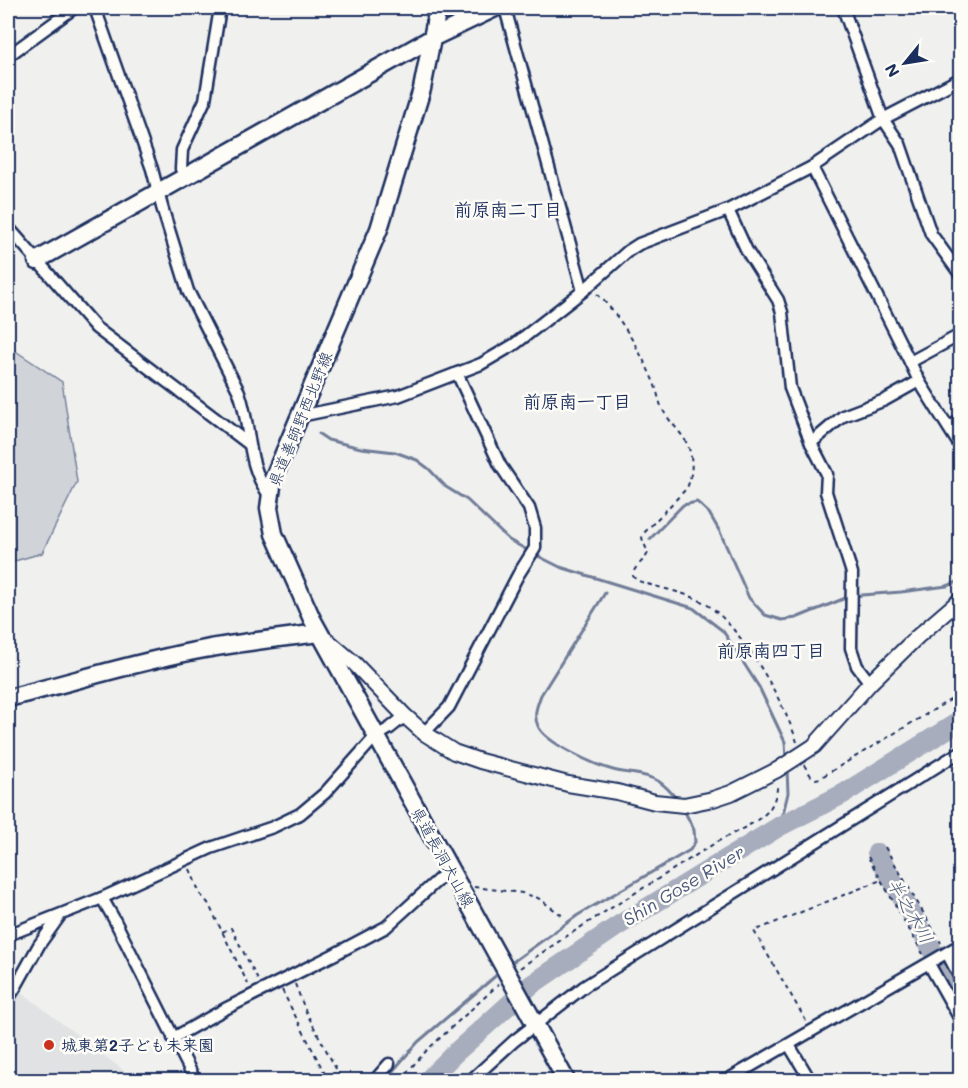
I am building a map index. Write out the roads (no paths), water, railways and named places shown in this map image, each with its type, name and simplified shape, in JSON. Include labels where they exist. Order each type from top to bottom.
[{"type":"main road","points":[[432,38],[438,8]]},
{"type":"main road","points":[[37,261],[432,38],[495,8]]},
{"type":"main road","name":"県道善師野西北野線","points":[[319,633],[277,545],[271,523],[269,495],[273,479],[379,229],[422,89],[432,38]]},
{"type":"main road","points":[[8,698],[205,649],[319,633]]},
{"type":"main road","name":"県道長洞犬山線","points":[[319,633],[566,1080]]},
{"type":"street","points":[[9,51],[74,8]]},
{"type":"street","points":[[95,8],[139,129],[188,291],[241,398],[254,468],[269,495]]},
{"type":"street","points":[[185,177],[181,169],[182,150],[206,100],[220,8]]},
{"type":"street","points":[[505,8],[586,289]]},
{"type":"street","points":[[843,8],[883,119],[900,144],[931,234],[960,274]]},
{"type":"street","points":[[299,419],[398,396],[498,355],[586,289],[639,244],[728,210],[812,167],[883,119],[960,79]]},
{"type":"street","points":[[812,167],[919,381],[960,446]]},
{"type":"street","points":[[728,210],[747,251],[783,312],[790,388],[811,443],[827,474],[826,492],[852,573],[851,648],[857,666],[870,683]]},
{"type":"street","points":[[8,227],[96,328],[249,444]]},
{"type":"street","points":[[910,362],[960,335]]},
{"type":"street","points":[[424,733],[449,707],[535,548],[535,528],[529,508],[500,465],[457,373]]},
{"type":"street","points":[[811,443],[843,416],[885,400],[919,381]]},
{"type":"street","points":[[949,428],[960,420]]},
{"type":"street","points":[[319,633],[354,663],[424,733],[454,752],[568,784],[678,805],[713,799],[731,793],[779,768],[814,746],[870,683],[917,637],[960,600]]},
{"type":"street","points":[[8,935],[102,898],[211,848],[273,827],[300,814],[325,793],[375,737],[405,716]]},
{"type":"street","points":[[471,1080],[514,1041],[595,980],[960,752]]},
{"type":"street","points":[[173,1038],[386,927],[450,869]]},
{"type":"street","points":[[102,898],[195,1080]]},
{"type":"street","points":[[8,999],[39,945],[59,916]]},
{"type":"street","points":[[727,1080],[960,945]]},
{"type":"street","points":[[947,953],[960,978]]},
{"type":"street","points":[[929,964],[960,1019]]},
{"type":"street","points":[[789,1045],[810,1080]]},
{"type":"street","points":[[375,1080],[389,1064]]},
{"type":"waterway","points":[[319,434],[328,440],[361,448],[395,452],[417,460],[446,487],[467,500],[509,540],[529,551]]},
{"type":"waterway","points":[[650,539],[683,505],[697,502],[709,513],[720,532],[749,598],[765,615],[782,620],[796,618],[848,597],[947,586],[960,581]]},
{"type":"waterway","points":[[534,554],[560,567],[693,608],[723,631],[759,687],[785,742],[786,759]]},
{"type":"waterway","points":[[605,593],[541,695],[536,710],[538,726],[542,733],[560,746],[595,763],[613,770],[653,778],[666,787],[677,800]]},
{"type":"waterway","name":"Shin Gose River","points":[[428,1080],[531,985],[616,927],[780,826],[843,794],[960,721]]},
{"type":"waterway","points":[[780,826],[788,793],[787,769]]},
{"type":"waterway","points":[[514,961],[578,915],[690,850],[695,842],[694,830],[683,808]]},
{"type":"waterway","name":"半之木川","points":[[877,853],[960,999]]},
{"type":"waterway","points":[[385,1080],[418,1042],[499,973]]},
{"type":"place","name":"城東第2子ども未来園","points":[[49,1045]]},
{"type":"district","name":"前原南二丁目","points":[[508,210]]},
{"type":"district","name":"前原南一丁目","points":[[577,402]]},
{"type":"district","name":"前原南四丁目","points":[[771,651]]}]
